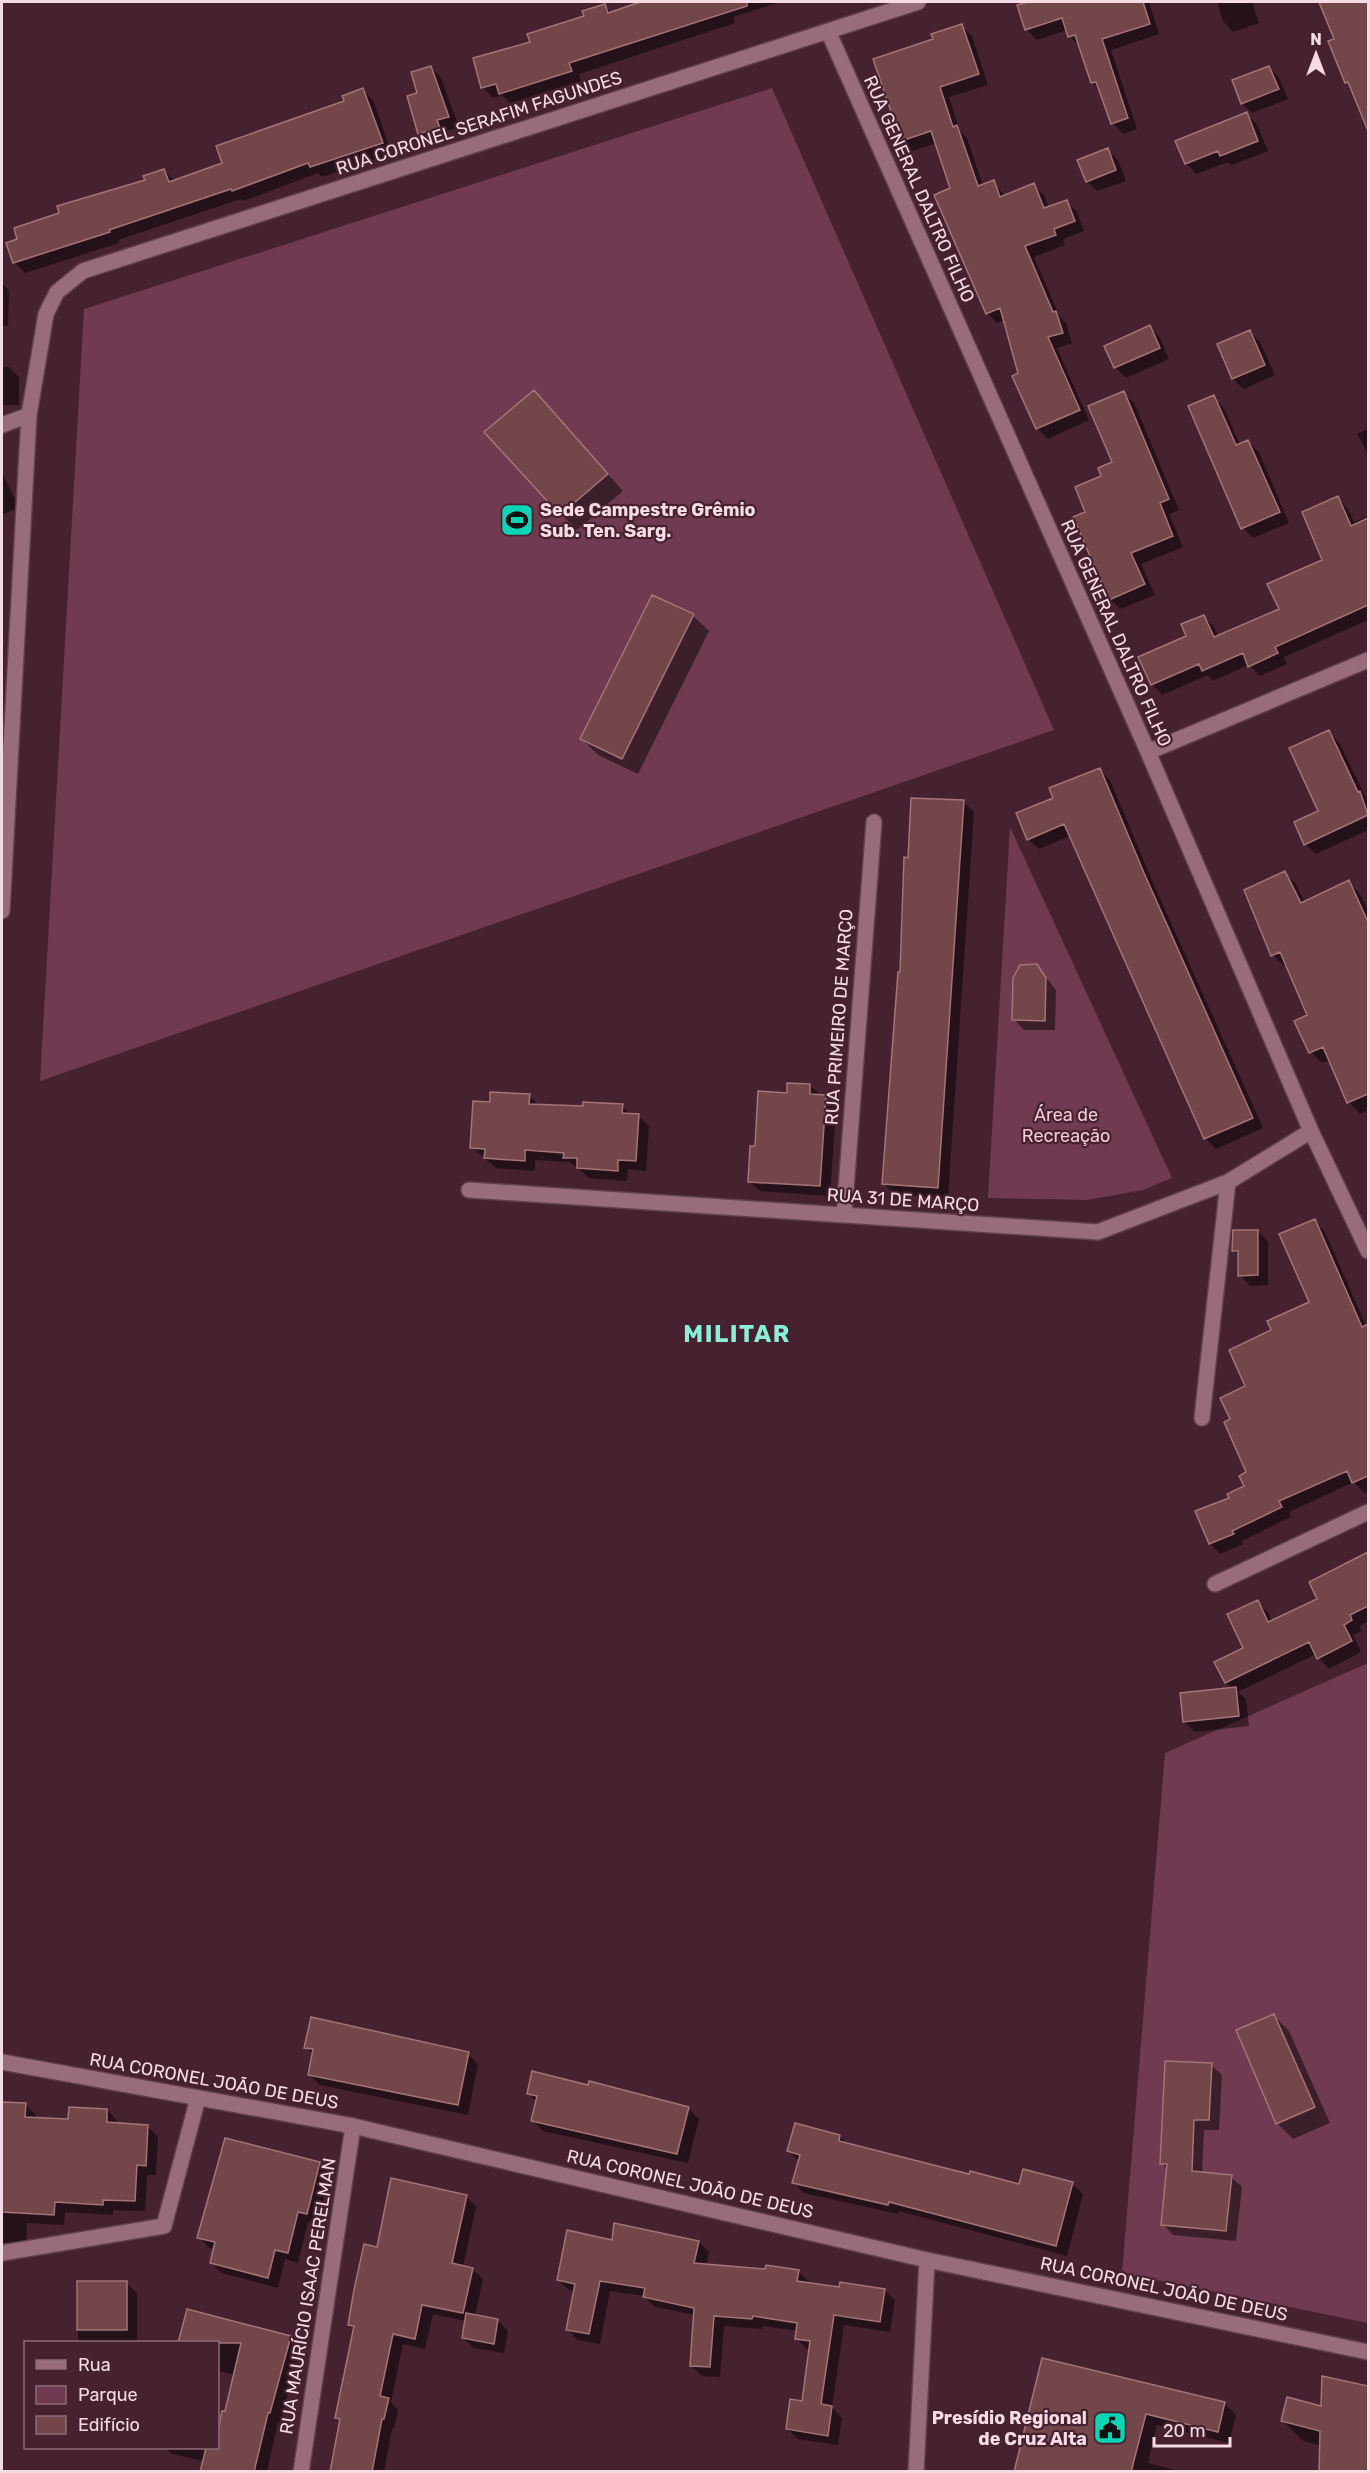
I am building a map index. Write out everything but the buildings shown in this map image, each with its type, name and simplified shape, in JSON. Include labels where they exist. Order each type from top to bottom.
[{"type":"street","name":"RUA CORONEL SERAFIM FAGUNDES","points":[[29,415],[46,314],[57,292],[82,271],[918,2]]},
{"type":"street","name":"RUA GENERAL DALTRO FILHO","points":[[828,31],[1148,752],[1311,1131],[1368,1251]]},
{"type":"street","points":[[2,425],[29,415],[2,911]]},
{"type":"street","points":[[1148,752],[1368,660]]},
{"type":"street","name":"RUA PRIMEIRO DE MARÇO","points":[[844,1215],[874,822]]},
{"type":"street","name":"RUA 31 DE MARÇO","points":[[469,1190],[1098,1232],[1228,1182],[1311,1131]]},
{"type":"street","points":[[1202,1418],[1228,1182]]},
{"type":"street","points":[[1215,1584],[1368,1512]]},
{"type":"street","name":"RUA CORONEL JOÃO DE DEUS","points":[[2,2062],[353,2126],[927,2260],[1368,2352]]},
{"type":"street","points":[[2,2253],[164,2226],[198,2098]]},
{"type":"street","name":"RUA MAURÍCIO ISAAC PERELMAN","points":[[301,2472],[353,2126]]},
{"type":"street","points":[[916,2472],[927,2260]]},
{"type":"green space","name":"Sede Campestre Grêmio Sub. Ten. Sarg.","points":[[772,88],[1054,730],[40,1081],[84,309]]},
{"type":"green space","name":"Área de Recreação","points":[[1010,827],[1172,1178],[1143,1190],[1087,1200],[988,1198]]},
{"type":"green space","points":[[1368,1663],[1368,2323],[1122,2273],[1165,1753]]},
{"type":"place","name":"Sede Campestre Grêmio Sub. Ten. Sarg.","points":[[517,520]]},
{"type":"place","name":"Presídio Regional de Cruz Alta","points":[[1110,2428]]},
{"type":"district","name":"MILITAR","points":[[737,1334]]}]
